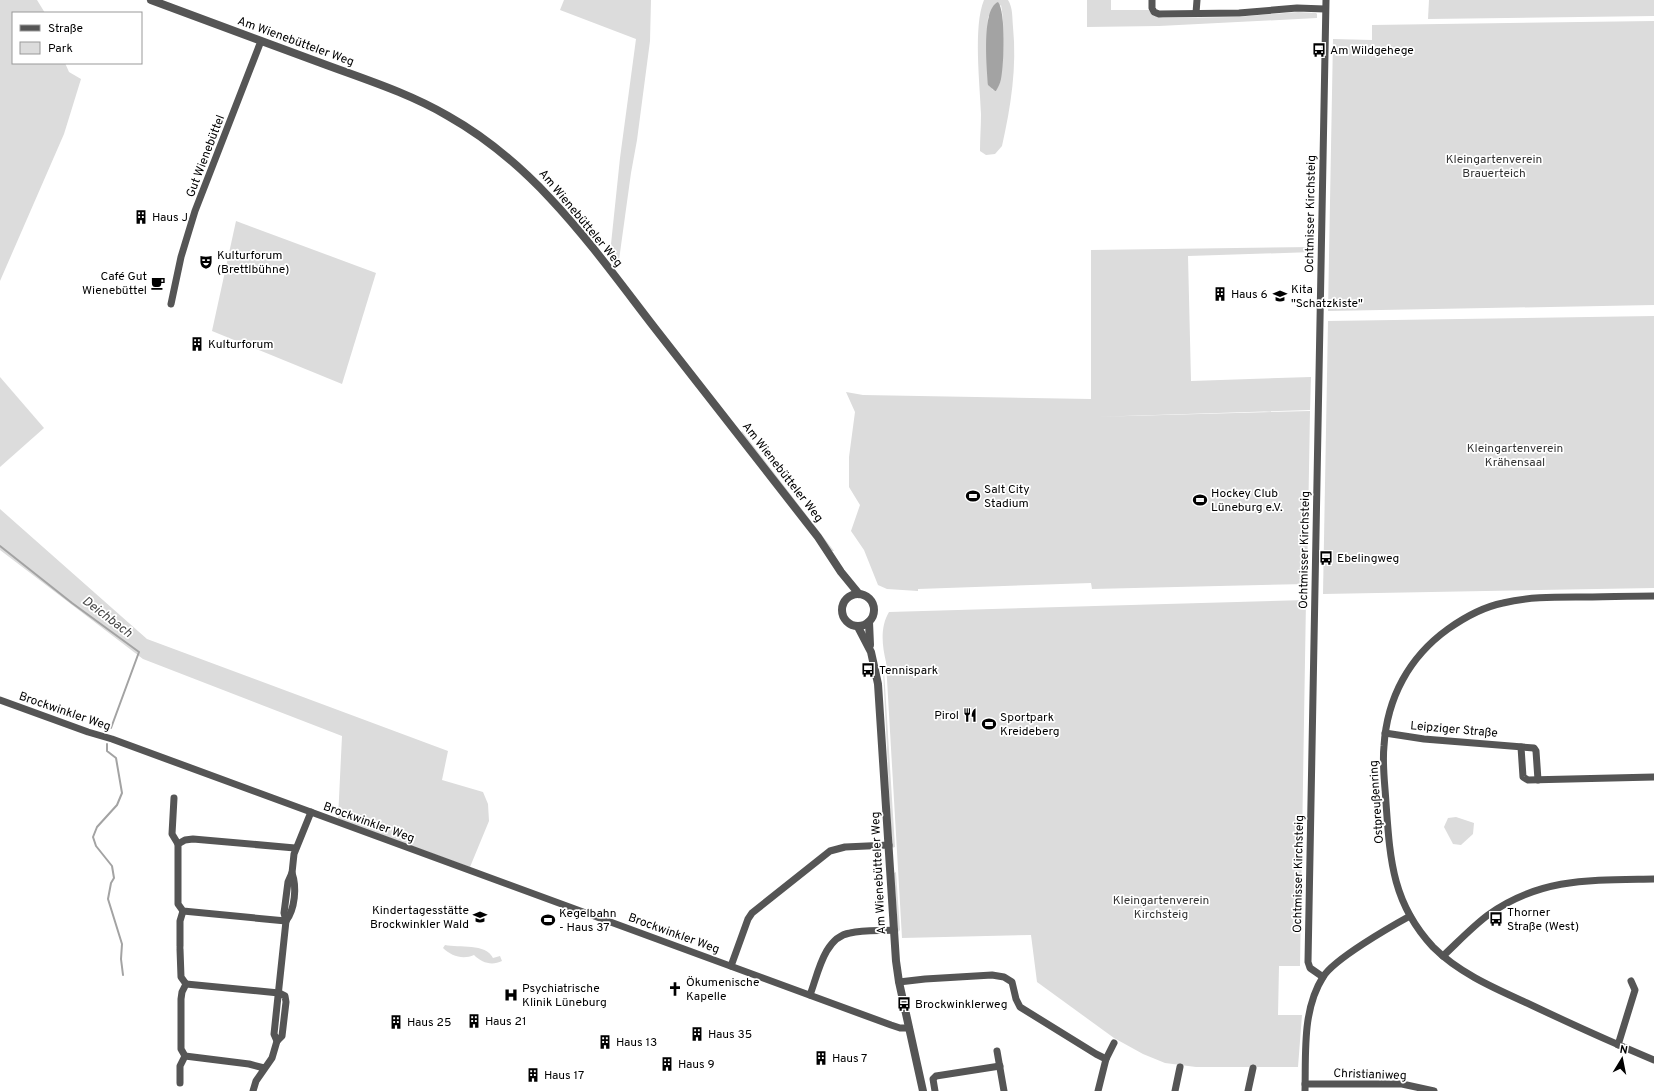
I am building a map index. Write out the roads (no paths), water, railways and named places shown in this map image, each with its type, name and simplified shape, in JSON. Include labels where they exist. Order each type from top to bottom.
[{"type":"street","name":"Am Wienebütteler Weg","points":[[151,0],[380,85],[424,103],[476,133],[520,167],[556,204],[609,269],[818,537],[840,572],[859,594],[868,598],[874,606],[874,614],[869,622],[870,652]]},
{"type":"street","points":[[1152,0],[1152,8],[1154,12],[1159,14],[1239,13],[1297,8],[1325,9]]},
{"type":"street","points":[[1196,0],[1196,13]]},
{"type":"street","name":"Ochtmisser Kirchsteig","points":[[1323,977],[1310,968],[1308,962],[1326,0]]},
{"type":"street","name":"Gut Wienebüttel","points":[[171,304],[181,257],[195,211],[261,41]]},
{"type":"street","name":"Am Wienebütteler Weg","points":[[840,572],[847,598],[842,607],[843,618],[849,624],[858,627],[870,652],[876,673],[880,702],[894,930],[899,982],[923,1091]]},
{"type":"street","points":[[847,598],[859,594]]},
{"type":"street","name":"Ostpreußenring","points":[[1654,596],[1531,599],[1503,603],[1482,609],[1467,617],[1435,638],[1422,650],[1403,677],[1393,699],[1385,733],[1383,759],[1391,858],[1396,886],[1410,916],[1423,935],[1444,956],[1467,974],[1546,1012],[1654,1060]]},
{"type":"street","points":[[858,627],[864,626],[869,622]]},
{"type":"street","name":"Brockwinkler Weg","points":[[0,700],[88,732],[112,738],[900,1028],[909,1028]]},
{"type":"street","name":"Leipziger Straße","points":[[1385,733],[1424,739],[1536,749],[1538,780]]},
{"type":"street","points":[[1521,747],[1523,778],[1528,780],[1654,777]]},
{"type":"street","points":[[174,798],[172,834],[178,844],[178,904],[183,911],[286,921]]},
{"type":"street","points":[[253,1091],[256,1081],[272,1058],[277,1041],[274,1034],[286,921],[284,913],[288,882],[292,872],[295,848],[311,812]]},
{"type":"street","points":[[178,844],[185,840],[193,839],[295,848]]},
{"type":"street","name":"Brockwinkler Weg","points":[[731,966],[748,919],[752,913],[820,858],[837,848],[889,845]]},
{"type":"street","points":[[1444,956],[1487,916],[1512,900],[1540,888],[1578,881],[1654,879]]},
{"type":"street","points":[[183,911],[180,922],[180,977],[186,984],[278,994]]},
{"type":"street","points":[[1305,1087],[1308,1023],[1314,998],[1323,977],[1344,958],[1389,927],[1410,916]]},
{"type":"street","points":[[810,995],[828,948],[840,936],[849,933],[894,930]]},
{"type":"street","points":[[899,982],[992,975],[1004,977],[1012,982],[1016,999],[1020,1006],[1106,1059]]},
{"type":"street","points":[[1618,1044],[1634,990],[1631,981]]},
{"type":"street","points":[[185,1056],[181,1049],[181,999],[182,992],[186,984]]},
{"type":"street","points":[[1098,1091],[1106,1059],[1114,1043]]},
{"type":"street","points":[[997,1051],[1004,1091]]},
{"type":"street","points":[[185,1056],[249,1064],[264,1068]]},
{"type":"street","points":[[180,1083],[180,1066],[185,1056]]},
{"type":"street","points":[[935,1091],[933,1079],[936,1076],[1000,1066]]},
{"type":"street","points":[[1175,1091],[1180,1067]]},
{"type":"street","points":[[1248,1091],[1253,1068]]},
{"type":"street","name":"Christianiweg","points":[[1305,1087],[1347,1087],[1402,1084],[1431,1091]]},
{"type":"waterway","name":"Deichbach","points":[[0,546],[72,603],[139,652],[111,728]]},
{"type":"waterway","name":"Deichbach","points":[[107,744],[107,751],[116,758],[122,793],[117,805],[97,827],[93,837],[96,846],[112,866],[114,878],[111,883],[108,899],[122,944],[121,959],[123,975]]},
{"type":"place","name":"Am Wildgehege","points":[[1319,50]]},
{"type":"place","name":"Haus J","points":[[141,217]]},
{"type":"place","name":"Kulturforum (Brettlbühne)","points":[[206,262]]},
{"type":"place","name":"Café Gut Wienebüttel","points":[[158,283]]},
{"type":"place","name":"Haus 6","points":[[1220,294]]},
{"type":"place","name":"Kita \"Schatzkiste\"","points":[[1280,296]]},
{"type":"place","name":"Kulturforum","points":[[197,344]]},
{"type":"place","name":"Salt City Stadium","points":[[973,496]]},
{"type":"place","name":"Hockey Club Lüneburg e.V.","points":[[1200,500]]},
{"type":"place","name":"Ebelingweg","points":[[1326,558]]},
{"type":"place","name":"Tennispark","points":[[868,670]]},
{"type":"place","name":"Pirol","points":[[970,715]]},
{"type":"place","name":"Sportpark Kreideberg","points":[[989,724]]},
{"type":"place","name":"Kindertagesstätte Brockwinkler Wald","points":[[480,917]]},
{"type":"place","name":"Thorner Straße (West)","points":[[1496,919]]},
{"type":"place","name":"Kegelbahn - Haus 37","points":[[548,920]]},
{"type":"place","name":"Ökumenische Kapelle","points":[[675,989]]},
{"type":"place","name":"Psychiatrische Klinik Lüneburg","points":[[511,995]]},
{"type":"place","name":"Brockwinklerweg","points":[[904,1004]]},
{"type":"place","name":"Haus 21","points":[[474,1021]]},
{"type":"place","name":"Haus 25","points":[[396,1022]]},
{"type":"place","name":"Haus 35","points":[[697,1034]]},
{"type":"place","name":"Haus 13","points":[[605,1042]]},
{"type":"place","name":"Haus 7","points":[[821,1058]]},
{"type":"place","name":"Haus 9","points":[[667,1064]]},
{"type":"place","name":"Haus 17","points":[[533,1075]]},
{"type":"park label","name":"Kleingartenverein Brauerteich","points":[[1494,166]]},
{"type":"park label","name":"Kleingartenverein Krähensaal","points":[[1515,455]]},
{"type":"park label","name":"Kleingartenverein Kirchsteig","points":[[1161,907]]}]
